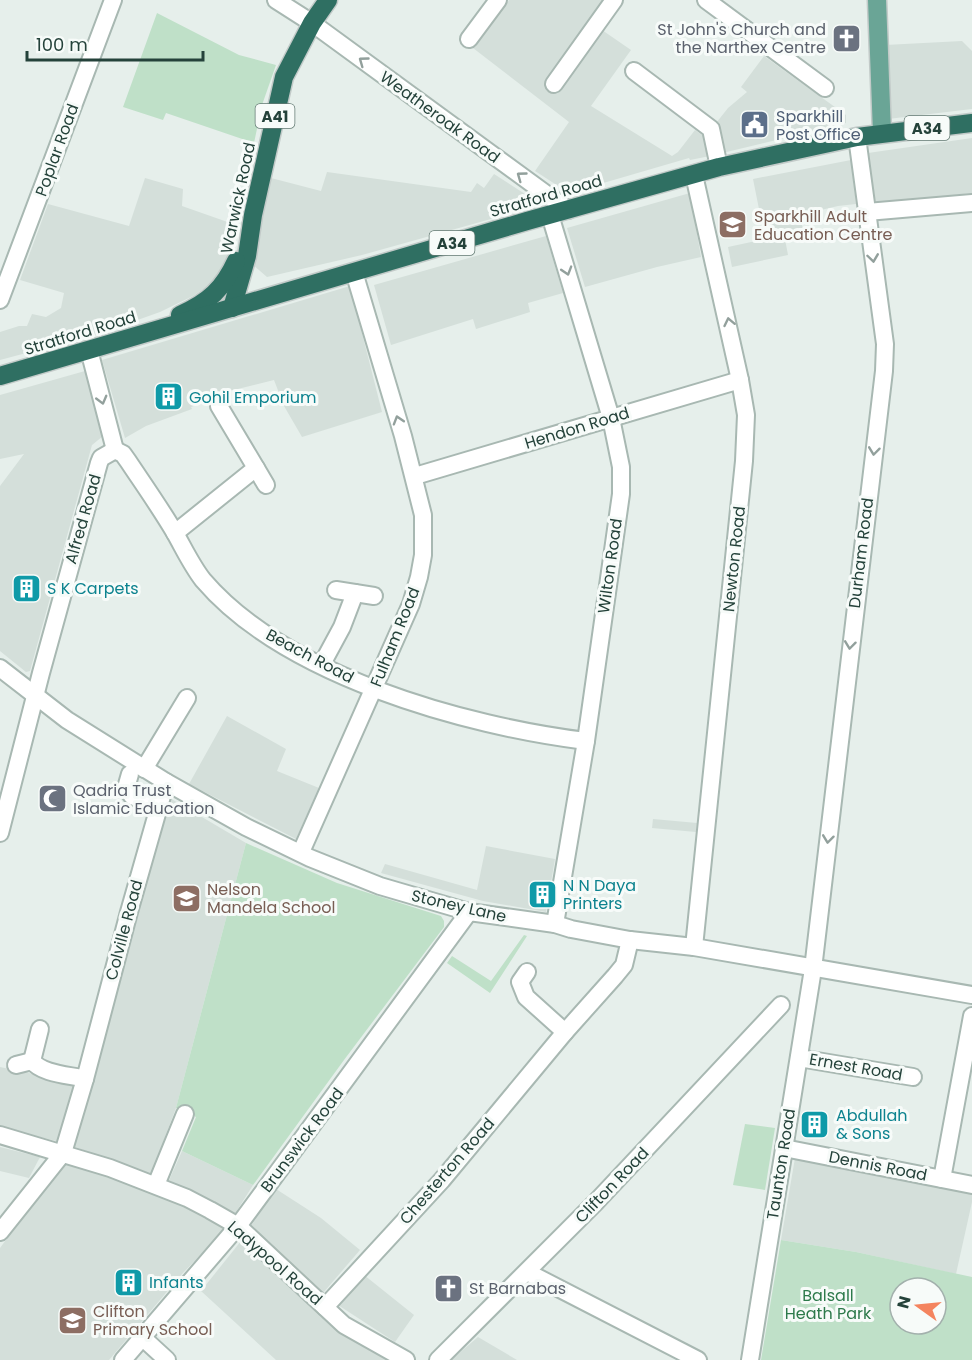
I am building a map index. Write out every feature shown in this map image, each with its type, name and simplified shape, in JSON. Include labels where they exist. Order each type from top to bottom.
[{"type":"highway","name":"Warwick Road","points":[[231,308],[247,256],[253,214],[284,77],[312,23],[328,0]]},
{"type":"highway","name":"Stratford Road","points":[[0,376],[719,167],[857,137],[972,123]]},
{"type":"highway","points":[[133,337],[195,308],[213,296],[226,281],[237,259],[253,214]]},
{"type":"main road","points":[[877,0],[882,133]]},
{"type":"street","name":"Poplar Road","points":[[0,300],[113,0]]},
{"type":"street","name":"Weatheroak Road","points":[[276,0],[312,23],[559,212]]},
{"type":"street","points":[[469,39],[498,0]]},
{"type":"street","points":[[554,84],[614,0]]},
{"type":"street","points":[[706,0],[825,88]]},
{"type":"street","points":[[634,71],[711,129],[719,167]]},
{"type":"street","name":"Durham Road","points":[[813,969],[884,371],[885,344],[857,137]]},
{"type":"street","name":"Newton Road","points":[[694,175],[746,415],[744,460],[694,947]]},
{"type":"street","points":[[867,212],[972,203]]},
{"type":"street","name":"Wilton Road","points":[[555,924],[586,741],[621,494],[621,467],[611,418],[559,212]]},
{"type":"street","name":"Fulham Road","points":[[301,852],[411,604],[419,577],[424,533],[423,515],[415,476],[354,272]]},
{"type":"street","points":[[88,350],[115,450]]},
{"type":"street","name":"Hendon Road","points":[[415,476],[740,380]]},
{"type":"street","points":[[219,406],[266,485]]},
{"type":"street","name":"Beach Road","points":[[115,450],[123,454],[202,579],[259,629],[292,650],[374,689],[449,713],[514,730],[586,741]]},
{"type":"street","name":"Alfred Road","points":[[0,833],[35,695],[99,464],[101,458],[115,450]]},
{"type":"street","points":[[175,533],[256,468]]},
{"type":"street","points":[[336,590],[374,596]]},
{"type":"street","points":[[322,664],[342,627],[355,593]]},
{"type":"street","name":"Stoney Lane","points":[[0,668],[137,772],[165,782],[246,827],[332,868],[380,886],[469,912],[555,924],[630,940],[694,947],[813,969],[972,994]]},
{"type":"street","points":[[158,806],[132,796],[126,788],[187,698]]},
{"type":"street","name":"Colville Road","points":[[63,1153],[86,1079],[165,782]]},
{"type":"street","name":"Brunswick Road","points":[[123,1360],[238,1226],[469,912]]},
{"type":"street","name":"Chesterton Road","points":[[325,1307],[442,1180],[624,965],[630,940]]},
{"type":"street","name":"Taunton Road","points":[[750,1360],[813,969]]},
{"type":"street","points":[[519,976],[526,997],[566,1032]]},
{"type":"street","name":"Clifton Road","points":[[438,1360],[596,1202],[781,1005]]},
{"type":"street","points":[[942,1179],[972,1016]]},
{"type":"street","points":[[40,1029],[24,1063],[86,1079]]},
{"type":"street","name":"Ernest Road","points":[[799,1058],[913,1077]]},
{"type":"street","points":[[156,1185],[185,1114]]},
{"type":"street","name":"Ladypool Road","points":[[0,1135],[63,1153],[156,1185],[187,1198],[238,1226],[344,1325],[406,1360]]},
{"type":"street","name":"Dennis Road","points":[[784,1148],[972,1185]]},
{"type":"street","points":[[0,1232],[63,1153]]},
{"type":"street","points":[[527,1272],[698,1360]]},
{"type":"street","points":[[143,1338],[167,1360]]},
{"type":"shaded area","points":[[509,0],[603,0],[587,22],[631,50],[591,106],[672,156],[678,152],[695,130],[705,137],[728,108],[747,92],[741,87],[764,56],[846,115],[846,123],[710,156],[690,160],[689,158],[569,193],[535,171],[569,122],[473,48]]},
{"type":"shaded area","points":[[962,41],[972,51],[972,109],[888,119],[885,45]]},
{"type":"shaded area","points":[[972,138],[972,193],[876,204],[868,153]]},
{"type":"shaded area","points":[[851,160],[856,204],[812,212],[812,220],[801,221],[803,230],[784,234],[788,255],[732,267],[728,247],[765,239],[753,179]]},
{"type":"shaded area","points":[[327,172],[471,192],[477,183],[484,188],[494,174],[525,194],[532,205],[491,219],[362,255],[267,277],[253,265],[271,178],[321,191]]},
{"type":"shaded area","points":[[145,178],[183,189],[182,206],[236,225],[226,262],[217,280],[193,296],[160,312],[101,333],[0,360],[0,332],[27,326],[32,314],[46,317],[61,308],[64,293],[20,280],[48,204],[129,226]]},
{"type":"shaded area","points":[[690,193],[701,257],[585,287],[567,228]]},
{"type":"shaded area","points":[[546,236],[563,293],[528,303],[530,312],[476,329],[473,319],[391,345],[374,285]]},
{"type":"shaded area","points":[[350,286],[382,412],[302,437],[284,406],[274,380],[201,398],[202,403],[191,407],[192,409],[146,426],[125,438],[102,360]]},
{"type":"shaded area","points":[[85,371],[103,436],[92,445],[30,671],[26,672],[0,651],[0,486],[24,454],[0,459],[0,395]]},
{"type":"shaded area","points":[[227,716],[286,749],[277,771],[319,788],[296,839],[189,784]]},
{"type":"shaded area","name":"Nelson Mandela School","points":[[168,797],[246,843],[176,1108],[151,1174],[64,1143],[0,1127],[0,1067],[91,1086]]},
{"type":"shaded area","points":[[653,819],[697,823],[696,832],[652,828]]},
{"type":"shaded area","points":[[486,846],[555,859],[546,912],[483,901],[381,873],[385,864],[477,890]]},
{"type":"shaded area","points":[[0,1147],[40,1157],[29,1178],[0,1171]]},
{"type":"shaded area","points":[[182,1151],[253,1185],[226,1228],[182,1274],[109,1360],[0,1360],[0,1248],[57,1171],[65,1165],[80,1165],[163,1194]]},
{"type":"shaded area","points":[[795,1158],[972,1193],[956,1274],[856,1252],[781,1240]]},
{"type":"shaded area","points":[[276,1189],[321,1218],[360,1250],[323,1293],[251,1226]]},
{"type":"shaded area","points":[[241,1241],[342,1329],[388,1360],[276,1360],[201,1291]]},
{"type":"shaded area","points":[[364,1275],[414,1315],[395,1342],[338,1305]]},
{"type":"shaded area","points":[[478,1337],[517,1360],[451,1360]]},
{"type":"green space","points":[[157,13],[239,55],[276,65],[262,105],[254,143],[166,113],[163,120],[123,107]]},
{"type":"green space","points":[[246,843],[337,883],[441,916],[444,921],[444,927],[253,1185],[182,1151],[196,1117],[176,1108]]},
{"type":"green space","points":[[524,935],[527,936],[490,993],[447,963],[452,956],[491,981]]},
{"type":"green space","points":[[745,1124],[775,1128],[765,1190],[733,1185]]},
{"type":"green space","name":"Balsall Heath Park","points":[[781,1240],[856,1252],[972,1277],[972,1360],[761,1360]]},
{"type":"place","name":"St John's Church and the Narthex Centre","points":[[847,38]]},
{"type":"place","name":"Sparkhill Post Office","points":[[755,125]]},
{"type":"place","name":"Sparkhill Adult Education Centre","points":[[733,225]]},
{"type":"place","name":"Gohil Emporium","points":[[168,397]]},
{"type":"place","name":"S K Carpets","points":[[26,588]]},
{"type":"place","name":"Qadria Trust Islamic Education","points":[[52,799]]},
{"type":"place","name":"N N Daya Printers","points":[[542,894]]},
{"type":"place","name":"Nelson Mandela School","points":[[186,898]]},
{"type":"place","name":"Abdullah & Sons","points":[[815,1124]]},
{"type":"place","name":"Infants","points":[[128,1282]]},
{"type":"place","name":"St Barnabas","points":[[448,1288]]},
{"type":"place","name":"Clifton Primary School","points":[[72,1320]]}]
